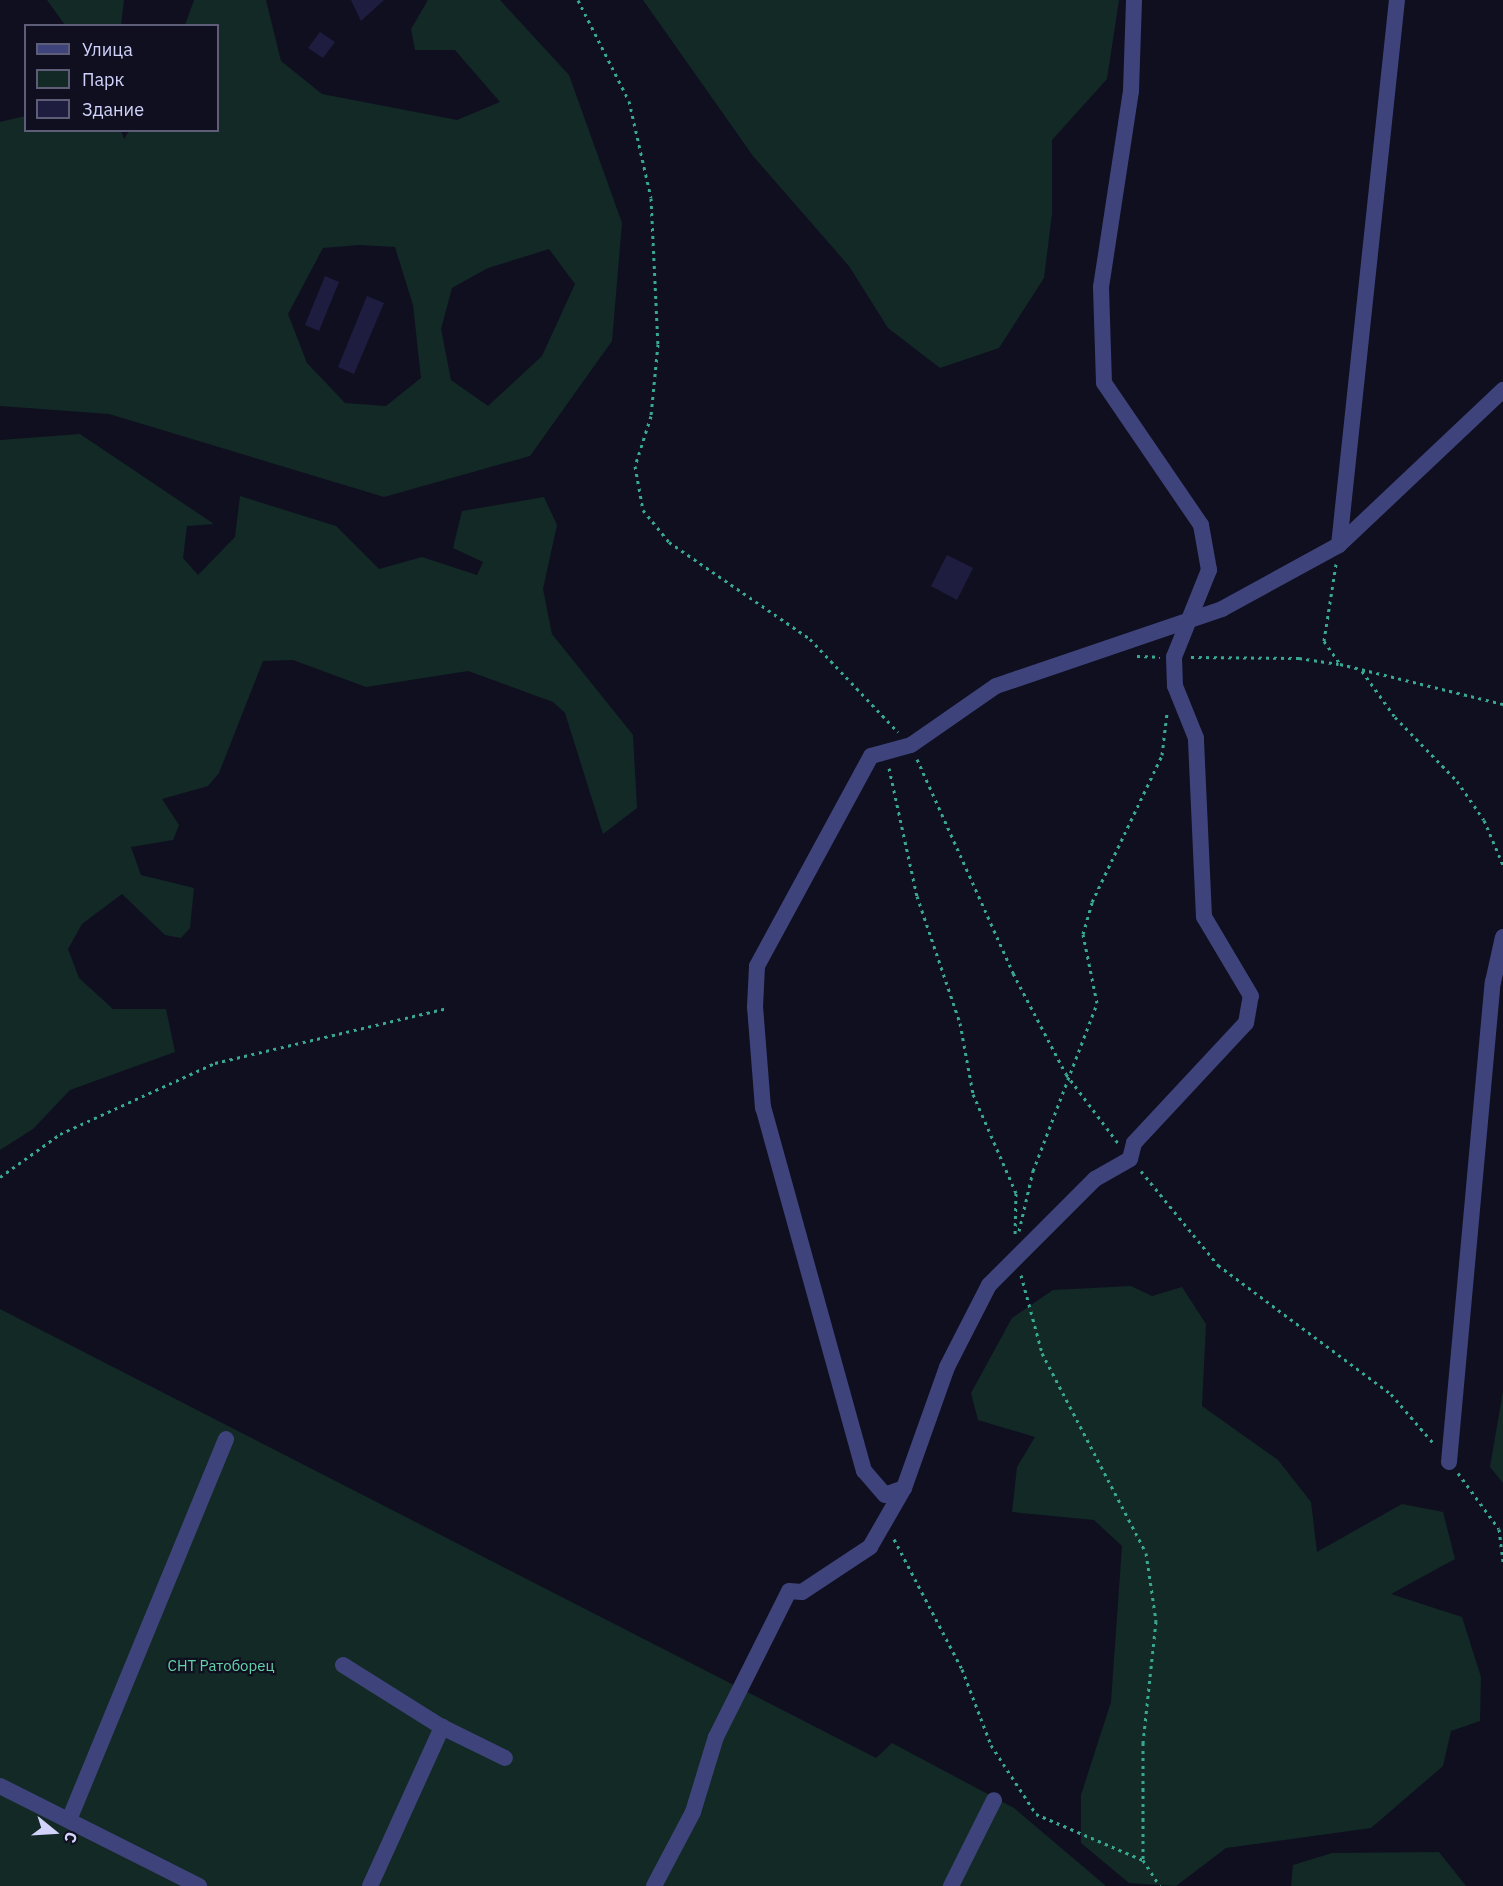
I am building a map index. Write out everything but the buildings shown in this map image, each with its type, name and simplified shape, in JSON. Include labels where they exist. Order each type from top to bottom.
[{"type":"street","points":[[654,1886],[693,1812],[716,1737],[789,1591],[802,1592],[870,1547],[904,1488],[947,1367],[989,1285],[1095,1179],[1130,1159],[1134,1143],[1165,1108],[1233,1042],[1246,1023],[1251,996],[1204,917],[1196,738],[1174,686],[1174,657],[1186,621],[1209,570],[1201,525],[1104,383],[1101,287],[1131,91],[1134,0]]},
{"type":"street","points":[[1339,545],[1397,0]]},
{"type":"street","points":[[904,1488],[885,1495],[864,1471],[854,1440],[763,1108],[755,1007],[757,966],[871,756],[911,745],[996,686],[1222,609],[1339,545],[1503,390]]},
{"type":"street","points":[[1449,1462],[1493,982],[1503,937]]},
{"type":"street","points":[[69,1820],[226,1439]]},
{"type":"street","points":[[343,1665],[442,1727],[505,1758]]},
{"type":"street","points":[[370,1886],[442,1727]]},
{"type":"street","points":[[0,1786],[199,1886]]},
{"type":"street","points":[[951,1886],[994,1800]]},
{"type":"path","points":[[578,0],[629,101],[651,198],[658,344],[651,416],[635,466],[643,510],[669,542],[810,639],[911,745],[1008,963],[1066,1074],[1130,1159],[1218,1265],[1391,1394],[1449,1462],[1499,1529],[1503,1563]]},
{"type":"path","points":[[1339,545],[1324,641],[1340,664]]},
{"type":"path","points":[[1130,656],[1248,656],[1340,664],[1503,704]]},
{"type":"path","points":[[1361,670],[1395,717],[1456,781],[1484,820],[1503,866]]},
{"type":"path","points":[[1019,1256],[1020,1211],[1066,1074],[1097,1003],[1083,934],[1092,902],[1162,755],[1174,686]]},
{"type":"path","points":[[885,752],[917,896],[960,1023],[973,1094],[1016,1193],[1019,1256],[1042,1353],[1146,1553],[1156,1621],[1143,1743],[1143,1860],[1160,1886]]},
{"type":"path","points":[[0,1177],[60,1134],[215,1063],[448,1008]]},
{"type":"path","points":[[895,1527],[892,1536],[962,1669],[991,1745],[1036,1814],[1143,1860]]},
{"type":"green space","points":[[47,0],[124,0],[121,24],[64,24]]},
{"type":"green space","points":[[194,0],[266,0],[281,61],[322,94],[457,120],[500,102],[455,50],[415,50],[411,29],[428,0],[500,0],[569,75],[622,223],[612,341],[530,456],[384,497],[109,414],[0,406],[0,122],[24,116],[24,132],[121,132],[124,139],[128,132],[219,132],[219,24],[185,24]],"holes":[[[359,245],[395,247],[413,305],[421,378],[386,406],[345,403],[307,363],[288,314],[323,248]],[[549,249],[575,284],[542,356],[488,406],[451,380],[441,329],[452,288],[488,268]]]},
{"type":"green space","points":[[643,0],[1119,0],[1107,79],[1052,140],[1052,214],[1044,278],[999,348],[940,368],[888,328],[849,266],[753,156]]},
{"type":"green space","points":[[80,434],[214,524],[187,526],[183,558],[198,575],[235,537],[240,496],[336,526],[379,569],[422,557],[477,575],[483,562],[453,548],[462,511],[544,497],[557,525],[543,589],[552,634],[633,735],[637,808],[603,834],[565,713],[553,702],[468,671],[366,687],[293,660],[263,661],[219,773],[208,786],[162,799],[179,825],[173,840],[131,847],[141,875],[194,888],[190,928],[181,938],[165,935],[122,894],[82,924],[68,949],[79,978],[113,1009],[166,1009],[175,1052],[70,1090],[33,1129],[0,1150],[0,440]]},
{"type":"green space","points":[[1131,1286],[1152,1296],[1182,1287],[1206,1324],[1202,1406],[1278,1460],[1311,1502],[1317,1552],[1402,1504],[1443,1512],[1455,1559],[1391,1594],[1462,1617],[1481,1677],[1480,1721],[1451,1731],[1443,1766],[1371,1828],[1226,1848],[1176,1886],[1129,1883],[1081,1843],[1081,1795],[1111,1702],[1122,1546],[1094,1520],[1012,1512],[1017,1467],[1035,1437],[978,1420],[971,1393],[1012,1318],[1053,1290]]},
{"type":"green space","name":"СНТ Ратоборец","points":[[0,1309],[876,1758],[892,1743],[1014,1808],[1106,1886],[0,1886]]},
{"type":"green space","points":[[1503,1391],[1503,1483],[1490,1467]]},
{"type":"green space","points":[[1439,1852],[1466,1886],[1291,1886],[1293,1865],[1332,1853]]}]
